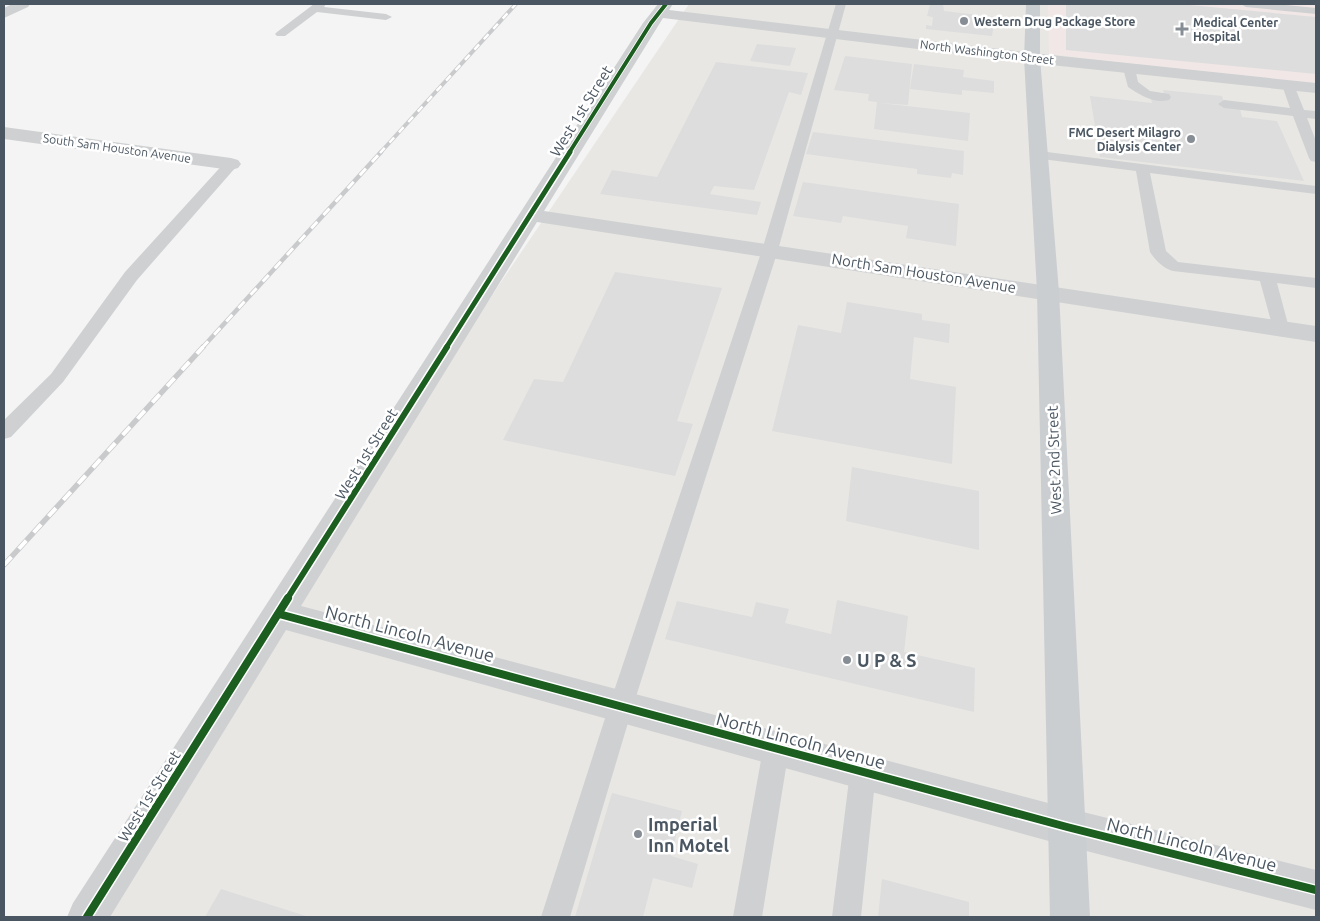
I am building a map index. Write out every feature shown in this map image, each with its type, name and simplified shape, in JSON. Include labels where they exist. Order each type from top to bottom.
[{"type":"main road","name":"West 2nd Street","points":[[1033,4],[1032,58],[1048,292],[1070,917]]},
{"type":"street","points":[[4,14],[22,4]]},
{"type":"street","name":"North Washington Street","points":[[662,8],[831,34],[1032,58],[1316,88]]},
{"type":"street","name":"West 1st Street","points":[[87,917],[662,8]]},
{"type":"street","name":"South Sam Houston Avenue","points":[[4,133],[231,164]]},
{"type":"street","name":"North Sam Houston Avenue","points":[[531,215],[1316,334]]},
{"type":"street","name":"North Lincoln Avenue","points":[[279,614],[1067,827],[1316,890]]},
{"type":"lane","points":[[555,917],[621,706],[770,250],[831,34],[842,4]]},
{"type":"lane","points":[[1246,4],[1316,10]]},
{"type":"lane","points":[[281,34],[318,6],[386,17]]},
{"type":"lane","points":[[1130,68],[1132,84],[1146,94],[1165,97]]},
{"type":"lane","points":[[1288,85],[1316,158]]},
{"type":"lane","points":[[1224,104],[1316,115]]},
{"type":"lane","points":[[1039,155],[1316,190]]},
{"type":"lane","points":[[4,432],[57,378],[131,276],[231,164]]},
{"type":"lane","points":[[1142,168],[1158,252],[1173,266],[1316,283]]},
{"type":"lane","points":[[1267,277],[1280,328]]},
{"type":"lane","points":[[747,917],[776,749]]},
{"type":"lane","points":[[846,917],[863,772]]},
{"type":"shaded area","points":[[689,4],[1316,4],[1316,917],[72,917]]},
{"type":"shaded area","name":"Medical Center Hospital","points":[[1048,4],[1316,4],[1316,85],[1049,54]]},
{"type":"building","name":"Western Drug Package Store","points":[[930,4],[943,4],[944,11],[995,17],[992,36],[926,29],[926,25],[932,26],[933,17],[927,16]]},
{"type":"building","name":"Medical Center Hospital","points":[[1066,4],[1179,4],[1316,17],[1316,74],[1066,50]]},
{"type":"building","points":[[757,44],[796,48],[790,66],[750,61]]},
{"type":"building","points":[[845,56],[912,64],[908,105],[879,103],[970,113],[968,141],[874,129],[877,102],[868,101],[869,94],[834,90]]},
{"type":"building","points":[[716,62],[808,73],[801,95],[789,92],[754,190],[714,186],[710,194],[761,202],[757,215],[600,194],[612,170],[657,177]]},
{"type":"building","points":[[914,64],[964,70],[963,77],[994,81],[994,93],[962,90],[962,95],[910,89]]},
{"type":"building","name":"FMC Desert Milagro Dialysis Center","points":[[1163,90],[1222,96],[1226,108],[1240,109],[1242,117],[1277,121],[1304,181],[1100,157],[1090,96],[1152,103],[1151,99],[1166,101]]},
{"type":"building","points":[[813,132],[964,151],[963,175],[952,173],[951,178],[917,174],[917,169],[806,154]]},
{"type":"building","points":[[803,182],[959,204],[956,246],[906,238],[908,226],[843,216],[841,223],[793,216]]},
{"type":"building","points":[[615,272],[722,288],[677,421],[693,424],[675,476],[503,440],[534,379],[563,382]]},
{"type":"building","points":[[847,302],[922,314],[922,320],[950,324],[949,343],[914,337],[910,379],[956,387],[952,464],[772,431],[798,325],[841,333]]},
{"type":"building","points":[[852,467],[979,491],[979,550],[846,521]]},
{"type":"building","name":"U P & S","points":[[837,600],[908,616],[904,652],[975,668],[974,712],[665,639],[677,601],[752,617],[756,602],[789,609],[785,623],[831,634]]},
{"type":"building","name":"Imperial Inn Motel","points":[[612,793],[682,811],[671,856],[698,864],[692,888],[653,878],[643,917],[575,917]]},
{"type":"building","points":[[882,879],[969,902],[969,917],[878,917]]},
{"type":"building","points":[[221,889],[309,917],[205,917]]},
{"type":"railway","points":[[380,153],[516,4]]},
{"type":"railway","points":[[202,348],[381,152]]},
{"type":"railway","points":[[4,565],[203,347]]},
{"type":"cycle path","points":[[87,917],[651,23],[666,4]]},
{"type":"cycle path","points":[[279,614],[1067,827],[1316,890]]},
{"type":"place","name":"Western Drug Package Store","points":[[964,21]]},
{"type":"place","name":"Medical Center Hospital","points":[[1182,29]]},
{"type":"place","name":"FMC Desert Milagro Dialysis Center","points":[[1191,139]]},
{"type":"place","name":"U P & S","points":[[847,660]]},
{"type":"place","name":"Imperial Inn Motel","points":[[638,834]]}]
